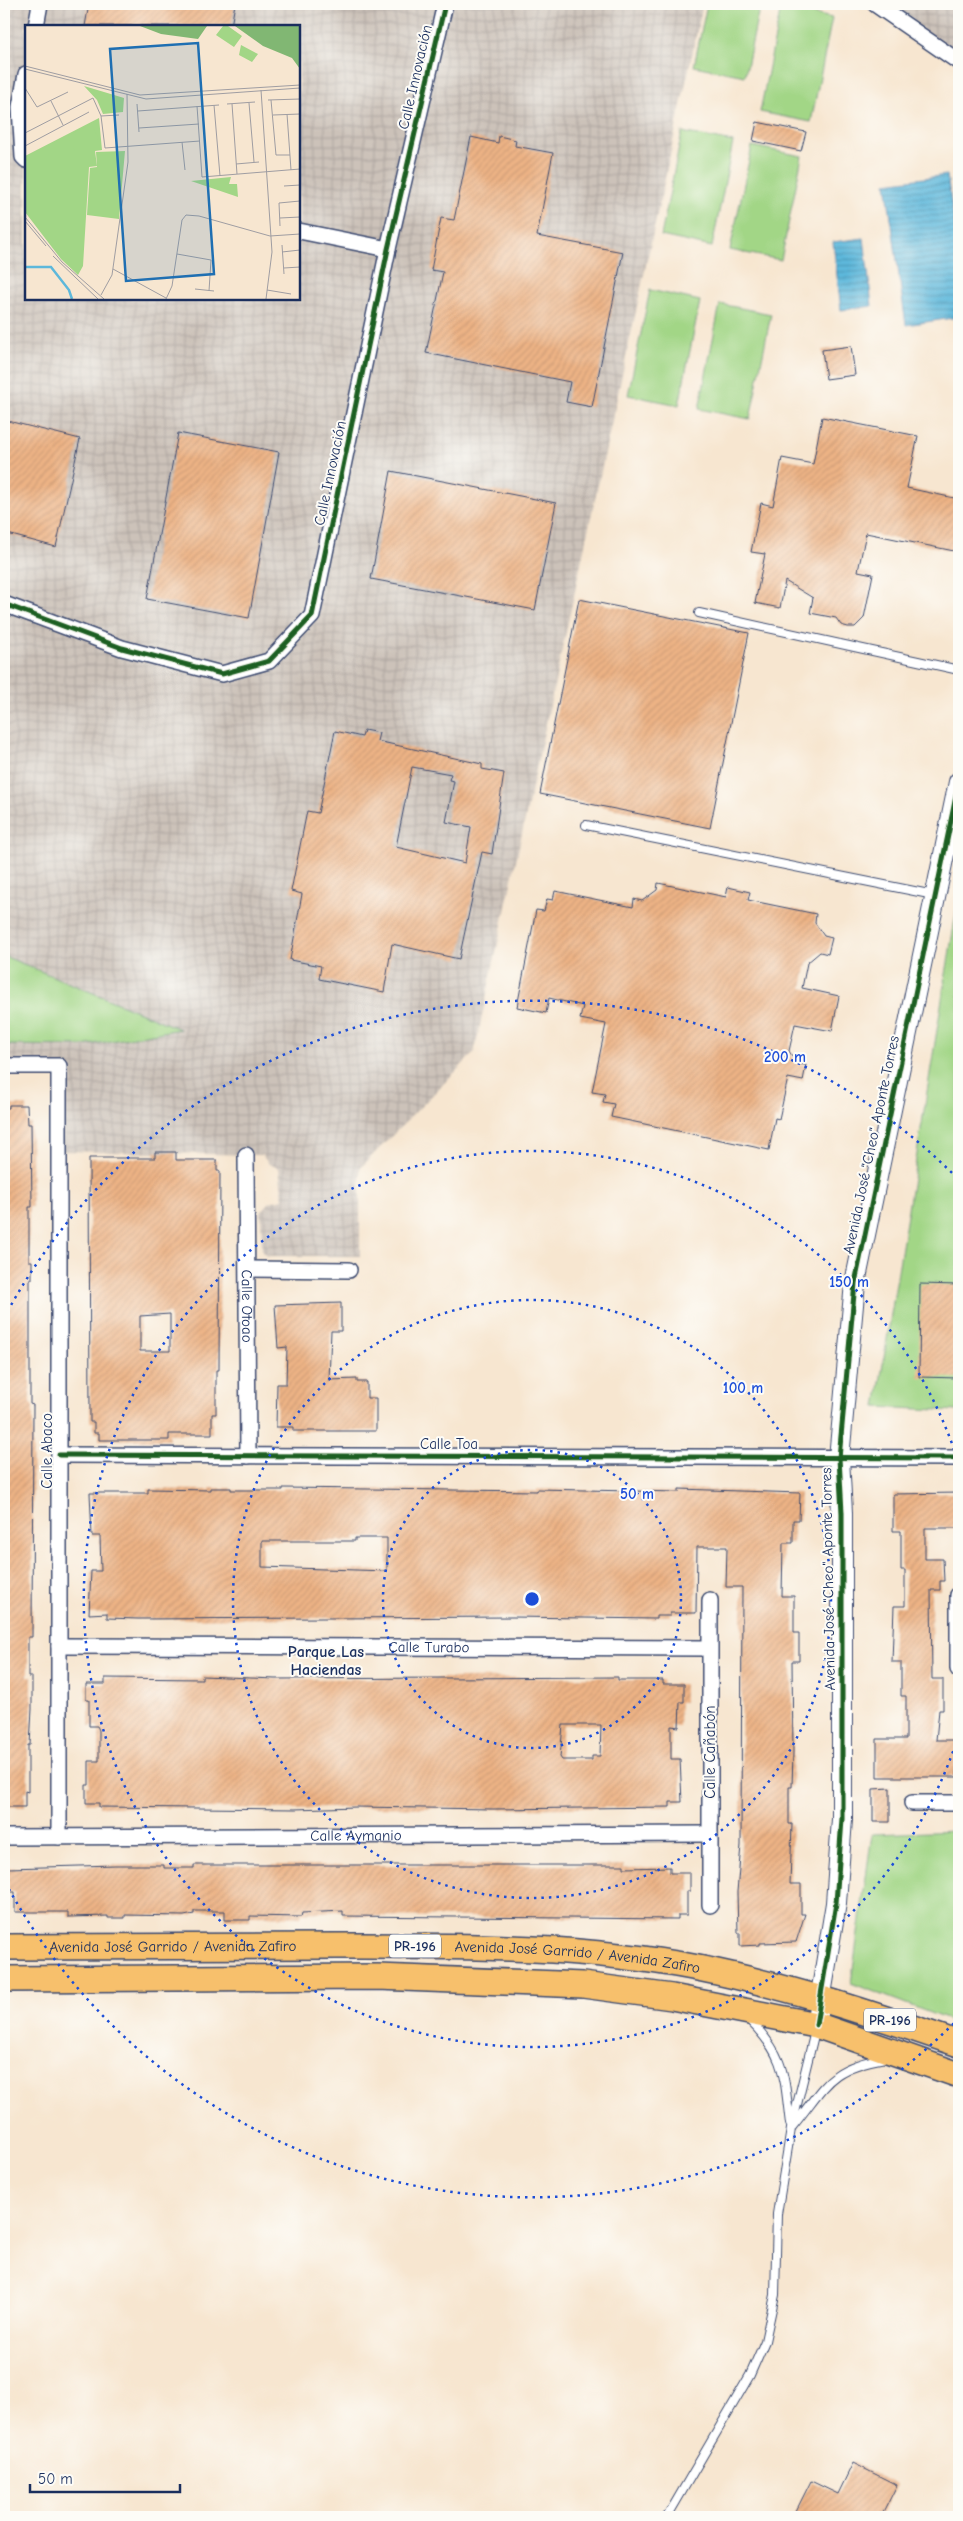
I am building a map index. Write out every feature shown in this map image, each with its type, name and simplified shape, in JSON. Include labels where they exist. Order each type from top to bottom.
[{"type":"main road","name":"Avenida José Garrido / Avenida Zafiro","points":[[4,1947],[478,1946],[608,1955],[686,1966],[821,1997],[959,2044]]},
{"type":"main road","name":"Avenida José Garrido / Avenida Zafiro","points":[[4,1979],[378,1977],[583,1985],[672,1997],[816,2026],[959,2075]]},
{"type":"street","points":[[36,25],[40,4]]},
{"type":"street","name":"Calle Innovación","points":[[4,604],[122,648],[222,674],[268,661],[312,616],[388,249],[445,4]]},
{"type":"street","points":[[875,4],[959,62]]},
{"type":"street","points":[[25,80],[20,107],[23,157],[25,159]]},
{"type":"street","points":[[300,231],[388,249]]},
{"type":"street","name":"Avenida José \"Cheo\" Aponte Torres","points":[[816,2026],[836,1903],[842,1819],[842,1513],[839,1458],[855,1283],[959,782]]},
{"type":"street","name":"Calle Abaco","points":[[4,1066],[59,1066],[59,1837]]},
{"type":"street","name":"Calle Otoao","points":[[246,1155],[248,1456]]},
{"type":"street","points":[[248,1269],[349,1270]]},
{"type":"street","name":"Calle Toa","points":[[59,1455],[959,1458]]},
{"type":"street","points":[[958,1595],[958,1669]]},
{"type":"street","name":"Calle Cañabón","points":[[710,1600],[710,1905]]},
{"type":"street","name":"Calle Turabo","points":[[59,1646],[709,1648]]},
{"type":"street","points":[[912,1803],[959,1803]]},
{"type":"street","name":"Calle Aymanio","points":[[4,1838],[710,1834]]},
{"type":"lane","points":[[699,613],[959,670]]},
{"type":"lane","points":[[586,825],[936,895]]},
{"type":"lane","points":[[740,2010],[766,2036],[778,2056],[786,2080],[791,2128]]},
{"type":"lane","points":[[667,2517],[750,2375],[766,2341],[775,2295],[777,2214],[791,2128],[816,2026]]},
{"type":"lane","points":[[791,2128],[823,2085],[845,2068],[902,2055]]},
{"type":"shaded area","points":[[4,4],[703,4],[474,1053],[360,1168],[360,1256],[268,1256],[262,1252],[261,1211],[269,1202],[283,1199],[279,1168],[269,1164],[262,1155],[60,1151],[60,1068],[4,1069]]},
{"type":"shaded area","points":[[873,4],[959,4],[959,64]]},
{"type":"green space","points":[[707,4],[760,4],[745,76],[694,66]]},
{"type":"green space","points":[[781,7],[832,18],[811,122],[760,112]]},
{"type":"green space","points":[[682,132],[733,142],[712,247],[661,236]]},
{"type":"green space","points":[[752,146],[802,156],[781,260],[730,250]]},
{"type":"green space","points":[[650,290],[700,301],[679,405],[628,395]]},
{"type":"green space","points":[[720,304],[771,314],[750,419],[699,409]]},
{"type":"green space","points":[[959,894],[959,1411],[876,1407]]},
{"type":"green space","points":[[4,956],[180,1029],[83,1046],[4,1045]]},
{"type":"green space","points":[[959,1831],[959,2024],[851,1983],[872,1834]]},
{"type":"water","points":[[947,175],[959,256],[959,317],[906,325],[886,183]]},
{"type":"water","points":[[864,238],[872,306],[841,310],[833,242]]},
{"type":"building","points":[[89,4],[235,4],[231,25],[85,25]]},
{"type":"building","points":[[757,122],[806,132],[801,151],[753,141]]},
{"type":"building","points":[[499,136],[516,140],[515,146],[553,153],[537,236],[623,252],[592,407],[566,402],[570,382],[426,353],[443,272],[431,270],[441,218],[454,220],[471,137],[498,143]]},
{"type":"building","points":[[851,346],[855,375],[826,379],[822,350]]},
{"type":"building","points":[[822,417],[918,436],[907,488],[959,499],[959,552],[866,533],[858,571],[873,574],[864,618],[855,627],[841,625],[836,618],[810,613],[813,598],[785,581],[780,608],[755,603],[765,554],[751,552],[761,503],[773,506],[782,458],[813,464]]},
{"type":"building","points":[[4,420],[80,439],[56,547],[4,533]]},
{"type":"building","points":[[178,433],[279,452],[249,618],[147,599]]},
{"type":"building","points":[[391,471],[556,503],[535,610],[371,579]]},
{"type":"building","points":[[579,599],[749,633],[710,828],[540,794]]},
{"type":"building","points":[[364,730],[379,733],[377,741],[482,764],[482,769],[504,773],[492,854],[482,852],[459,959],[392,944],[384,992],[319,979],[321,966],[290,960],[302,894],[291,891],[307,811],[318,813],[335,731],[362,737]],"holes":[[[412,767],[451,774],[449,780],[454,781],[446,822],[471,827],[465,863],[396,847]]]},
{"type":"building","points":[[658,883],[726,897],[728,887],[750,892],[748,900],[816,914],[815,923],[824,936],[832,938],[828,954],[820,952],[807,963],[802,988],[839,996],[832,1031],[795,1024],[789,1051],[797,1064],[806,1065],[803,1081],[788,1078],[779,1119],[775,1118],[769,1150],[611,1117],[614,1104],[603,1102],[605,1094],[592,1092],[606,1024],[580,1019],[583,1006],[549,998],[546,1013],[517,1007],[536,910],[544,911],[547,899],[553,900],[555,891],[633,907],[634,899],[642,901],[657,890]]},
{"type":"building","points":[[9,1105],[27,1105],[28,1124],[31,1124],[32,1207],[29,1207],[29,1261],[32,1261],[32,1279],[30,1279],[30,1404],[33,1405],[32,1637],[28,1637],[28,1677],[32,1677],[32,1709],[30,1745],[28,1745],[28,1792],[25,1791],[25,1807],[4,1807],[4,1108],[9,1108]]},
{"type":"building","points":[[155,1152],[176,1152],[176,1160],[217,1160],[217,1171],[220,1171],[219,1370],[216,1370],[216,1414],[212,1414],[212,1434],[169,1434],[169,1440],[99,1440],[99,1433],[94,1433],[94,1422],[90,1422],[89,1158],[155,1158]],"holes":[[[170,1314],[170,1351],[140,1351],[140,1316]]]},
{"type":"building","points":[[920,1284],[959,1285],[959,1378],[919,1377]]},
{"type":"building","points":[[341,1303],[341,1331],[331,1331],[329,1380],[357,1379],[357,1382],[367,1382],[367,1398],[376,1398],[376,1431],[293,1431],[293,1427],[276,1427],[277,1384],[286,1384],[287,1347],[278,1348],[275,1305]]},
{"type":"building","points":[[210,1488],[231,1488],[231,1490],[283,1490],[283,1488],[537,1491],[537,1489],[679,1492],[679,1489],[800,1493],[799,1520],[793,1520],[793,1543],[783,1543],[782,1596],[794,1596],[794,1633],[799,1633],[799,1661],[792,1661],[793,1752],[792,1787],[789,1787],[789,1824],[792,1824],[790,1884],[801,1884],[801,1914],[805,1914],[796,1942],[760,1943],[760,1945],[740,1946],[737,1892],[741,1845],[742,1587],[726,1587],[727,1547],[697,1547],[696,1613],[670,1613],[670,1616],[656,1616],[656,1619],[513,1617],[138,1619],[107,1618],[107,1613],[89,1614],[91,1571],[101,1571],[100,1536],[92,1536],[90,1493],[148,1493],[148,1489],[210,1490]],"holes":[[[355,1538],[387,1538],[387,1571],[262,1567],[262,1541],[355,1541]]]},
{"type":"building","points":[[959,1493],[959,1528],[925,1528],[925,1559],[943,1559],[944,1581],[940,1581],[940,1590],[931,1590],[932,1679],[943,1679],[943,1710],[939,1710],[936,1740],[957,1740],[957,1777],[877,1777],[877,1739],[906,1739],[906,1696],[901,1696],[901,1662],[892,1662],[894,1606],[905,1606],[905,1570],[901,1570],[901,1531],[893,1531],[893,1494]]},
{"type":"building","points":[[202,1676],[275,1679],[618,1677],[618,1680],[663,1680],[663,1684],[684,1684],[684,1702],[680,1702],[679,1727],[671,1726],[671,1759],[680,1759],[682,1802],[670,1802],[670,1807],[493,1809],[99,1807],[99,1803],[86,1803],[86,1785],[89,1785],[89,1761],[99,1761],[99,1730],[97,1726],[89,1726],[89,1700],[86,1700],[86,1684],[105,1684],[105,1678],[202,1679]],"holes":[[[563,1725],[601,1725],[600,1756],[592,1756],[592,1760],[562,1760],[560,1757]]]},
{"type":"building","points":[[890,1788],[890,1822],[873,1822],[873,1789]]},
{"type":"building","points":[[164,1865],[164,1868],[194,1868],[194,1865],[624,1865],[624,1868],[670,1867],[670,1873],[690,1873],[690,1891],[687,1891],[687,1915],[678,1915],[678,1919],[343,1916],[343,1911],[302,1913],[301,1917],[250,1916],[250,1920],[225,1920],[225,1911],[194,1911],[194,1914],[184,1916],[125,1915],[125,1918],[108,1918],[108,1916],[68,1917],[68,1912],[15,1912],[15,1892],[8,1892],[8,1868]]},
{"type":"building","points":[[853,2463],[897,2485],[881,2517],[793,2517],[811,2481],[838,2494]]},
{"type":"cycle path","points":[[4,604],[122,648],[222,674],[269,661],[312,616],[388,249],[445,4]]},
{"type":"cycle path","points":[[816,2025],[836,1903],[842,1819],[842,1513],[839,1458],[855,1283],[959,782]]},
{"type":"cycle path","points":[[59,1455],[959,1458]]},
{"type":"district","name":"Parque Las Haciendas","points":[[326,1660]]}]
